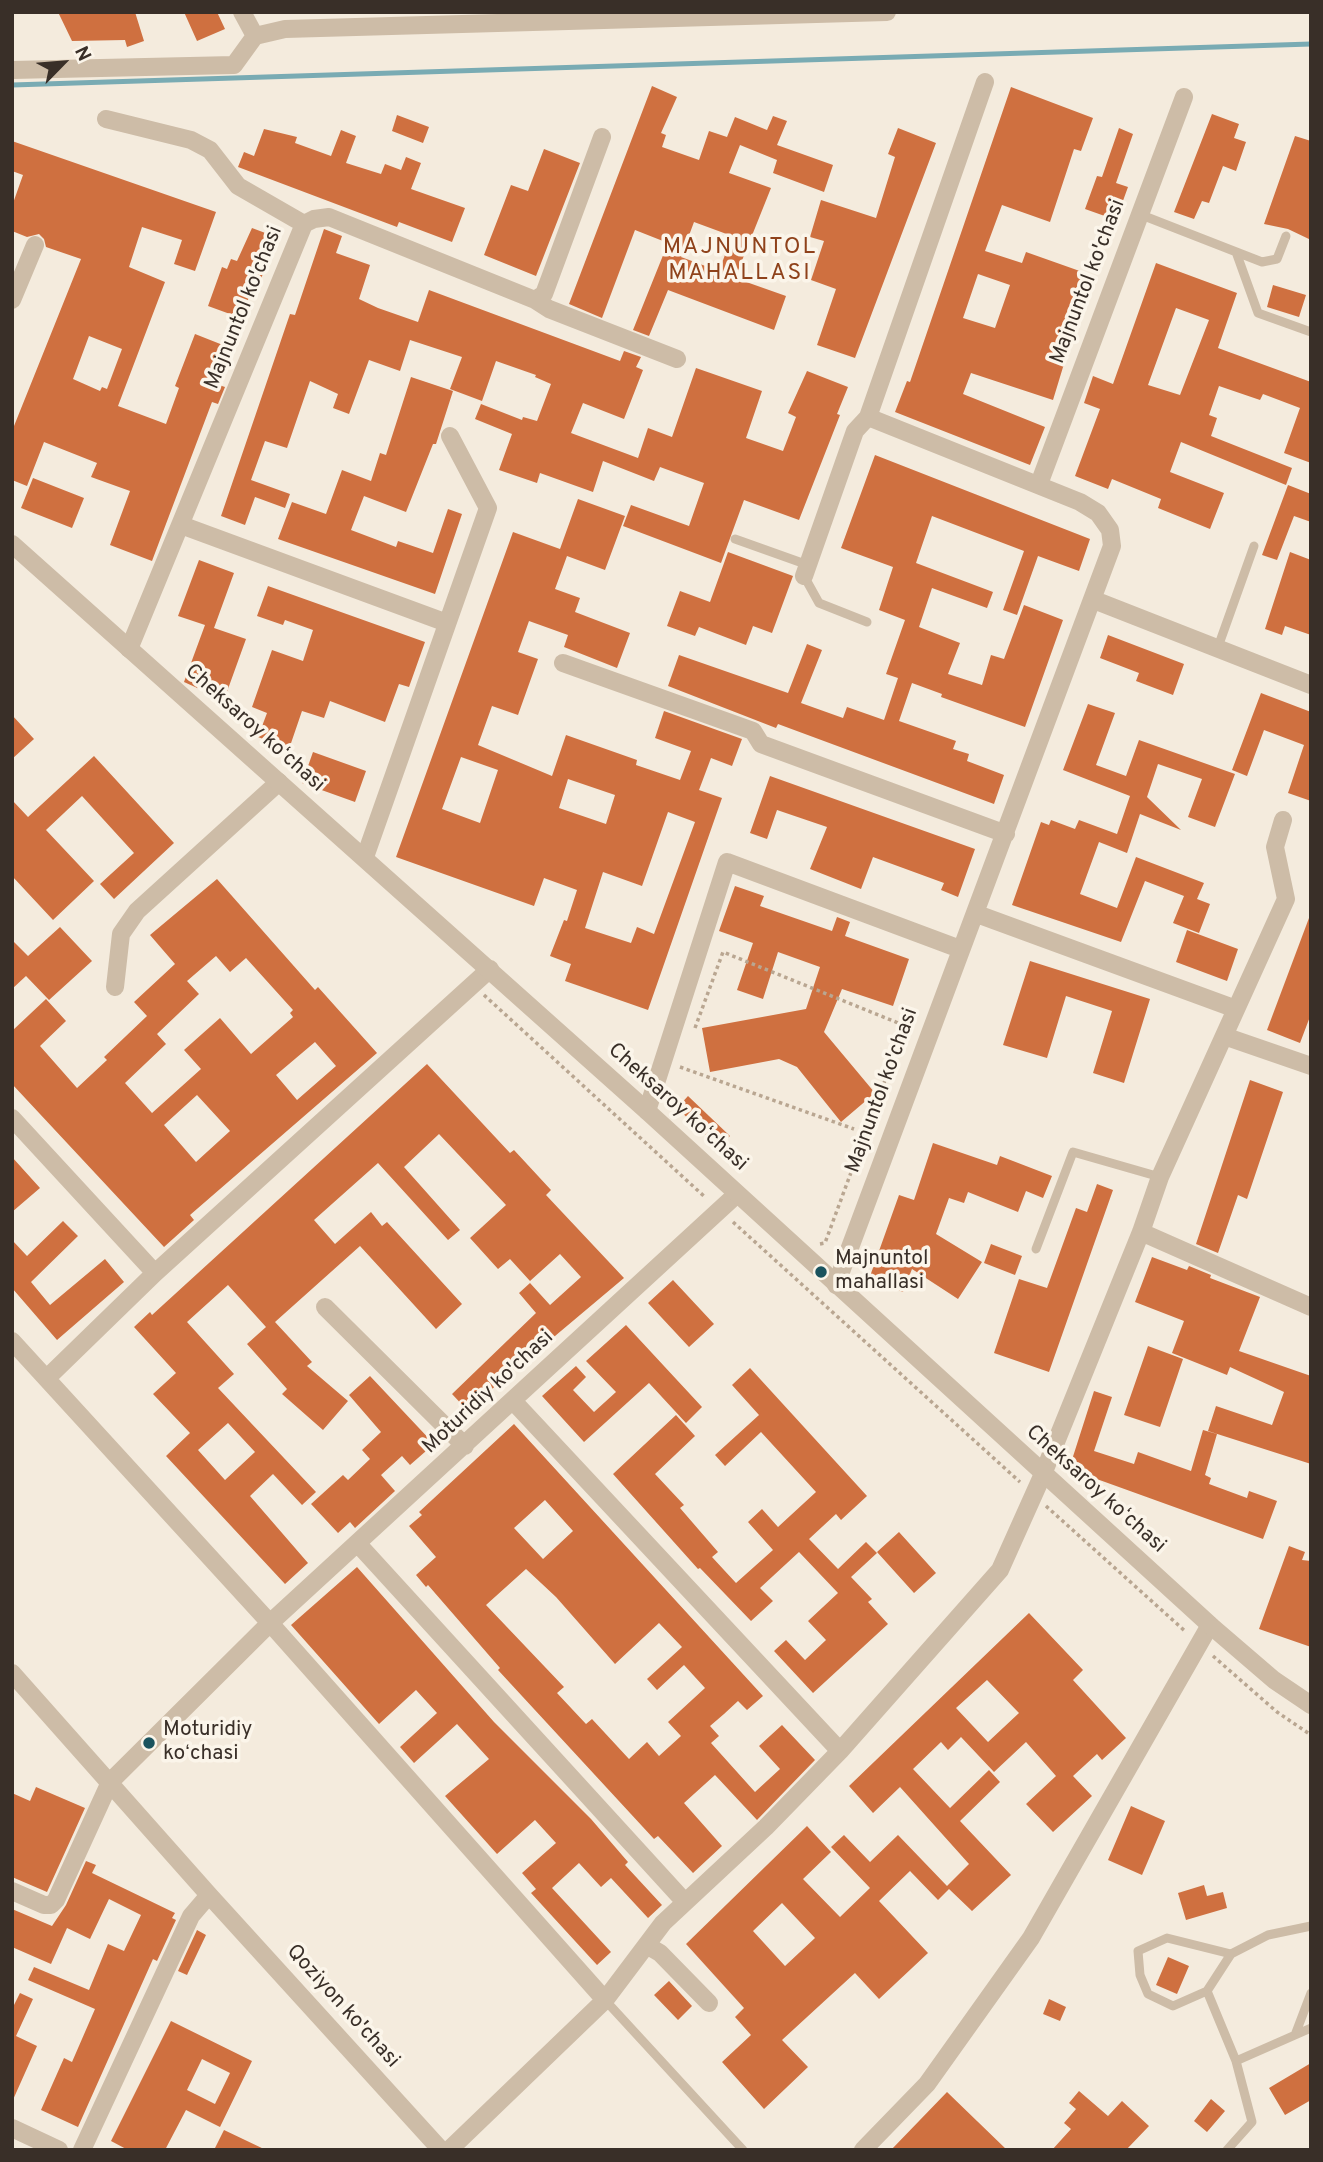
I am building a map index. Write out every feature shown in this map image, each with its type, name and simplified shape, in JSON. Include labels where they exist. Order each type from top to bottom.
[{"type":"street","points":[[242,12],[255,36]]},
{"type":"street","points":[[12,70],[234,65],[255,36],[285,29],[887,12]]},
{"type":"street","points":[[806,570],[855,431],[868,417],[985,82]]},
{"type":"street","name":"Majnuntol ko'chasi","points":[[1040,484],[1184,97]]},
{"type":"street","points":[[106,119],[191,140],[210,150],[238,186],[304,224]]},
{"type":"street","points":[[535,300],[544,294],[603,137]]},
{"type":"street","name":"Majnuntol ko'chasi","points":[[129,649],[304,224],[314,219],[329,217],[535,300],[548,309],[677,359]]},
{"type":"street","points":[[12,300],[35,245]]},
{"type":"street","name":"Majnuntol ko'chasi","points":[[836,1285],[960,949],[977,914],[1112,546],[1110,530],[1098,513],[1040,484],[868,417]]},
{"type":"street","points":[[365,857],[488,508],[450,436]]},
{"type":"street","points":[[181,525],[447,623]]},
{"type":"street","name":"Cheksaroy koʻchasi","points":[[12,544],[647,1111],[1210,1625],[1274,1680],[1311,1705]]},
{"type":"street","points":[[1094,600],[1311,685]]},
{"type":"street","points":[[563,663],[753,731],[761,744],[1006,834]]},
{"type":"street","points":[[114,986],[121,934],[137,911],[279,782]]},
{"type":"street","points":[[449,2150],[605,2000],[663,1923],[766,1827],[840,1751],[1000,1570],[1043,1474],[1141,1232],[1160,1177],[1286,898],[1275,847],[1283,820]]},
{"type":"street","points":[[647,1111],[727,862],[960,949]]},
{"type":"street","points":[[977,914],[1236,1009]]},
{"type":"street","points":[[47,1378],[155,1272],[489,969]]},
{"type":"street","points":[[1224,1036],[1311,1066]]},
{"type":"street","points":[[12,1118],[155,1272]]},
{"type":"street","name":"Moturidiy ko'chasi","points":[[110,1782],[270,1623],[514,1402],[737,1194]]},
{"type":"street","points":[[1141,1232],[1311,1307]]},
{"type":"street","points":[[325,1307],[465,1446]]},
{"type":"street","points":[[12,1340],[270,1623],[605,2000]]},
{"type":"street","points":[[514,1402],[840,1751]]},
{"type":"street","points":[[358,1544],[684,1901]]},
{"type":"street","points":[[863,2150],[927,2084],[1031,1938],[1210,1625]]},
{"type":"street","name":"Qoziyon ko'chasi","points":[[12,1673],[441,2150]]},
{"type":"street","points":[[12,1891],[44,1905],[51,1905],[56,1900],[110,1782]]},
{"type":"street","points":[[82,2150],[191,1916],[209,1895]]},
{"type":"street","points":[[648,1946],[660,1953],[709,2003]]},
{"type":"street","points":[[12,2128],[59,2150]]},
{"type":"lane","points":[[1139,214],[1262,262],[1277,259],[1286,236]]},
{"type":"lane","points":[[1236,252],[1258,313],[1311,332]]},
{"type":"lane","points":[[735,539],[806,570],[819,603],[867,622]]},
{"type":"lane","points":[[1218,647],[1254,546]]},
{"type":"lane","points":[[1035,1249],[1073,1152],[1160,1177]]},
{"type":"lane","points":[[1231,1954],[1167,1938],[1138,1951],[1140,1975],[1148,1994],[1172,2006],[1207,1991],[1231,1954],[1268,1935],[1311,1926]]},
{"type":"lane","points":[[1207,1991],[1236,2061],[1252,2122],[1227,2150]]},
{"type":"lane","points":[[1295,2035],[1311,1993]]},
{"type":"lane","points":[[605,2000],[743,2150]]},
{"type":"lane","points":[[1236,2061],[1311,2028]]},
{"type":"path","points":[[694,1029],[723,952],[928,1035]]},
{"type":"path","points":[[472,985],[1199,1644],[1277,1712],[1311,1735]]},
{"type":"path","points":[[813,1245],[825,1243],[905,1026]]},
{"type":"path","points":[[675,1080],[685,1054]]},
{"type":"path","points":[[680,1067],[854,1129]]},
{"type":"building","points":[[58,12],[135,12],[144,41],[127,47],[125,40],[72,41]]},
{"type":"building","points":[[184,12],[217,12],[225,29],[197,41]]},
{"type":"building","points":[[652,86],[677,97],[661,133],[666,135],[662,147],[699,160],[709,131],[727,137],[735,117],[767,130],[773,116],[787,121],[777,145],[833,165],[824,192],[773,173],[777,160],[740,145],[729,173],[771,188],[735,278],[786,296],[774,330],[668,290],[649,336],[633,330],[668,243],[635,230],[602,318],[569,304]],"holes":[[[694,222],[732,236],[719,271],[681,257]]]},
{"type":"building","points":[[1011,87],[1093,118],[1081,151],[1074,149],[1050,222],[1002,205],[985,251],[1022,263],[1026,252],[1091,275],[1053,400],[971,373],[963,394],[1045,427],[1030,465],[895,412],[907,381],[910,382]],"holes":[[[978,274],[1010,285],[995,328],[963,318]]]},
{"type":"building","points":[[1212,114],[1239,124],[1234,138],[1246,142],[1236,171],[1223,166],[1209,203],[1202,201],[1194,219],[1174,212]]},
{"type":"building","points":[[397,115],[429,127],[423,143],[392,131]]},
{"type":"building","points":[[898,128],[936,143],[855,358],[817,345],[836,289],[811,280],[824,241],[810,237],[821,200],[876,218],[895,157],[888,154]]},
{"type":"building","points":[[1119,128],[1133,134],[1116,183],[1128,187],[1116,220],[1085,209],[1097,176],[1102,177]]},
{"type":"building","points":[[264,129],[297,137],[295,143],[331,156],[341,130],[356,136],[346,163],[381,174],[385,164],[401,170],[406,157],[421,163],[411,189],[465,208],[452,242],[399,222],[397,227],[238,167],[244,152],[254,156]]},
{"type":"building","points":[[1295,136],[1311,141],[1311,240],[1288,229],[1264,224]]},
{"type":"building","points":[[12,141],[216,212],[195,271],[174,264],[182,240],[142,227],[129,267],[165,282],[118,406],[166,424],[179,388],[175,386],[195,334],[233,349],[219,385],[225,387],[218,404],[212,402],[152,561],[110,545],[130,491],[91,477],[97,463],[44,442],[27,486],[12,480],[12,431],[81,259],[46,247],[39,234],[27,237],[12,231],[12,206],[23,175],[12,171]],"holes":[[[89,336],[122,349],[107,389],[102,387],[100,391],[73,379]]]},
{"type":"building","points":[[544,149],[580,163],[536,276],[484,255],[511,185],[528,191]]},
{"type":"building","points":[[252,228],[276,237],[256,293],[251,292],[241,318],[208,306],[222,267],[227,269],[231,259],[237,261]]},
{"type":"building","points":[[324,229],[342,236],[336,253],[370,265],[359,299],[378,308],[418,322],[429,290],[620,361],[624,351],[641,357],[636,367],[643,370],[624,419],[583,403],[571,433],[638,458],[648,428],[672,437],[696,368],[762,391],[746,438],[783,451],[796,417],[788,413],[807,371],[848,387],[837,414],[840,415],[799,520],[744,500],[721,563],[623,526],[631,505],[689,526],[704,483],[660,467],[654,481],[603,461],[593,492],[540,473],[537,483],[499,470],[512,434],[475,419],[481,404],[522,420],[523,417],[537,421],[551,384],[535,377],[536,375],[496,361],[482,401],[450,389],[462,357],[410,340],[400,371],[369,360],[349,414],[333,408],[338,394],[310,381],[287,448],[265,441],[251,480],[290,494],[285,508],[255,497],[245,525],[221,516],[290,314],[295,315]]},
{"type":"building","points":[[1156,263],[1237,293],[1218,348],[1311,382],[1311,463],[1284,453],[1300,408],[1263,394],[1260,400],[1219,386],[1209,415],[1217,418],[1211,436],[1292,468],[1286,485],[1181,442],[1170,472],[1224,493],[1210,529],[1158,508],[1161,499],[1112,479],[1108,489],[1075,476],[1100,409],[1084,403],[1093,376],[1113,384]],"holes":[[[1176,308],[1209,320],[1180,395],[1148,385]]]},
{"type":"building","points":[[1273,285],[1306,295],[1299,317],[1267,307]]},
{"type":"building","points":[[411,377],[453,391],[436,444],[433,444],[406,512],[364,496],[351,530],[396,547],[398,541],[433,553],[448,509],[462,514],[435,594],[278,539],[292,502],[326,514],[342,470],[371,481],[380,453],[386,455]]},
{"type":"building","points":[[875,455],[1090,539],[1079,571],[1038,556],[1017,615],[1003,610],[1024,551],[932,516],[916,563],[993,592],[987,608],[932,588],[919,627],[960,643],[948,674],[982,685],[991,655],[1004,659],[1024,605],[1063,620],[1025,727],[941,697],[942,694],[912,683],[899,721],[956,741],[953,749],[969,754],[967,761],[1004,775],[994,804],[778,724],[776,728],[668,686],[679,655],[788,693],[807,644],[822,650],[801,703],[843,718],[847,707],[884,720],[898,678],[886,674],[905,620],[879,610],[893,567],[841,548]]},
{"type":"building","points":[[33,478],[84,498],[72,528],[21,508]]},
{"type":"building","points":[[1288,485],[1311,494],[1311,522],[1294,516],[1277,560],[1262,555]]},
{"type":"building","points":[[578,499],[625,516],[605,570],[567,556],[555,589],[580,598],[575,612],[630,633],[617,668],[564,647],[568,635],[529,621],[518,652],[538,659],[518,715],[492,706],[478,745],[552,776],[566,735],[637,760],[636,765],[680,780],[691,751],[655,738],[664,711],[742,739],[732,766],[711,758],[699,790],[722,798],[648,1010],[565,981],[571,964],[550,956],[564,920],[567,921],[577,890],[544,878],[534,906],[396,857],[513,532],[560,549]],"holes":[[[461,757],[498,770],[480,823],[442,809]],[[568,779],[615,795],[606,824],[559,808]],[[668,812],[695,822],[654,934],[637,927],[631,943],[585,928],[603,872],[642,886]]]},
{"type":"building","points":[[728,552],[793,576],[772,633],[753,626],[746,645],[699,627],[695,636],[667,626],[680,591],[710,602]]},
{"type":"building","points":[[1290,552],[1311,560],[1311,635],[1285,626],[1282,635],[1265,629]]},
{"type":"building","points":[[199,560],[234,573],[214,628],[246,639],[224,700],[184,682],[205,625],[178,616]]},
{"type":"building","points":[[268,586],[425,642],[409,687],[399,684],[385,722],[330,701],[324,718],[302,711],[289,749],[258,737],[267,713],[252,707],[272,650],[303,661],[313,630],[285,620],[283,625],[257,616]]},
{"type":"building","points":[[1108,635],[1184,664],[1173,695],[1136,681],[1139,673],[1100,658]]},
{"type":"building","points":[[1261,693],[1311,712],[1311,801],[1288,793],[1304,745],[1264,730],[1247,776],[1232,770]]},
{"type":"building","points":[[1088,704],[1115,713],[1096,765],[1126,776],[1139,740],[1235,774],[1215,827],[1188,817],[1202,779],[1158,764],[1147,797],[1181,830],[1140,814],[1127,853],[1099,842],[1080,894],[1117,908],[1136,857],[1204,883],[1197,899],[1210,904],[1199,933],[1173,923],[1184,896],[1145,881],[1121,942],[1012,905],[1041,822],[1049,825],[1051,820],[1075,829],[1079,820],[1117,834],[1130,796],[1063,770]]},
{"type":"building","points":[[12,715],[34,739],[12,759]]},
{"type":"building","points":[[313,752],[366,771],[355,802],[302,783]]},
{"type":"building","points":[[94,756],[174,843],[114,899],[100,884],[134,853],[82,796],[46,830],[94,881],[53,920],[12,876],[12,800],[28,817]]},
{"type":"building","points":[[770,776],[975,849],[958,897],[941,890],[944,883],[873,857],[861,889],[810,869],[827,827],[777,810],[767,839],[750,833]]},
{"type":"building","points":[[217,879],[315,990],[318,987],[377,1053],[190,1215],[194,1220],[164,1247],[12,1084],[12,1031],[46,999],[66,1021],[40,1046],[77,1088],[107,1060],[104,1057],[147,1016],[134,1002],[175,964],[150,935]],"holes":[[[216,956],[230,972],[246,958],[293,1010],[290,1013],[293,1017],[251,1054],[220,1018],[184,1050],[201,1069],[152,1113],[125,1083],[166,1044],[157,1034],[199,994],[187,981]],[[315,1042],[336,1066],[297,1100],[276,1075]],[[197,1095],[230,1131],[196,1162],[164,1125]]]},
{"type":"building","points":[[735,886],[764,896],[760,906],[832,931],[837,917],[850,922],[845,936],[909,959],[893,1006],[842,989],[824,1032],[875,1093],[841,1122],[797,1067],[779,1059],[710,1072],[702,1028],[806,1009],[820,967],[778,952],[763,999],[737,990],[753,943],[719,931]]},
{"type":"building","points":[[1309,918],[1311,1014],[1300,1043],[1267,1030]]},
{"type":"building","points":[[60,927],[92,961],[49,1000],[26,976],[12,989],[12,940],[28,956]]},
{"type":"building","points":[[1187,930],[1238,949],[1227,981],[1176,962]]},
{"type":"building","points":[[1030,961],[1150,999],[1124,1083],[1093,1073],[1112,1011],[1066,996],[1047,1058],[1003,1045]]},
{"type":"building","points":[[427,1064],[510,1153],[514,1150],[551,1190],[546,1195],[624,1278],[467,1410],[452,1394],[536,1313],[519,1293],[530,1283],[550,1305],[581,1277],[560,1254],[530,1281],[510,1259],[498,1269],[470,1238],[506,1205],[439,1134],[404,1167],[460,1230],[448,1240],[378,1163],[314,1220],[335,1244],[371,1212],[382,1226],[387,1222],[462,1304],[436,1329],[360,1246],[275,1322],[312,1362],[307,1366],[348,1401],[323,1430],[282,1394],[287,1389],[247,1344],[266,1327],[228,1285],[187,1322],[234,1374],[218,1388],[316,1492],[302,1505],[273,1474],[250,1496],[308,1563],[285,1584],[166,1456],[190,1433],[153,1394],[176,1373],[134,1327],[150,1312],[152,1315]],"holes":[[[228,1423],[255,1452],[225,1480],[198,1450]]]},
{"type":"building","points":[[1250,1080],[1283,1092],[1247,1199],[1238,1195],[1218,1253],[1196,1244]]},
{"type":"building","points":[[688,1096],[730,1136],[718,1147],[677,1108]]},
{"type":"building","points":[[933,1143],[997,1165],[1000,1156],[1052,1176],[1043,1198],[1026,1191],[1018,1212],[968,1192],[964,1203],[949,1198],[936,1234],[982,1262],[958,1299],[912,1269],[903,1292],[869,1279],[899,1195],[914,1200]]},
{"type":"building","points":[[12,1157],[40,1188],[12,1212]]},
{"type":"building","points":[[1097,1184],[1113,1190],[1049,1372],[994,1353],[1019,1279],[1047,1288],[1076,1208],[1087,1212]]},
{"type":"building","points":[[63,1221],[78,1236],[31,1282],[50,1305],[105,1259],[124,1282],[57,1340],[12,1288],[12,1240],[27,1256]]},
{"type":"building","points":[[991,1244],[1022,1256],[1015,1275],[984,1263]]},
{"type":"building","points":[[1152,1257],[1187,1270],[1189,1266],[1211,1275],[1210,1278],[1260,1297],[1239,1351],[1311,1376],[1311,1464],[1208,1431],[1216,1406],[1272,1425],[1284,1392],[1230,1367],[1227,1375],[1172,1353],[1184,1321],[1135,1302]]},
{"type":"building","points":[[673,1280],[714,1324],[689,1347],[648,1303]]},
{"type":"building","points":[[626,1325],[702,1407],[686,1423],[649,1383],[584,1442],[542,1396],[576,1366],[586,1377],[573,1390],[594,1412],[616,1392],[586,1361]]},
{"type":"building","points":[[1148,1346],[1183,1359],[1160,1427],[1124,1415]]},
{"type":"building","points":[[750,1368],[867,1496],[841,1520],[836,1514],[809,1539],[838,1569],[866,1542],[877,1553],[851,1577],[872,1599],[868,1602],[888,1624],[813,1693],[774,1651],[786,1640],[805,1660],[826,1640],[808,1621],[838,1593],[799,1552],[760,1588],[773,1601],[751,1621],[700,1568],[698,1569],[613,1474],[676,1415],[695,1436],[655,1474],[684,1505],[680,1508],[718,1552],[712,1557],[736,1583],[773,1550],[748,1522],[762,1509],[778,1527],[816,1492],[761,1432],[725,1466],[715,1455],[759,1415],[732,1385]]},
{"type":"building","points":[[370,1376],[434,1444],[410,1465],[402,1456],[381,1475],[395,1491],[355,1528],[350,1522],[338,1533],[311,1504],[343,1475],[348,1480],[370,1459],[362,1450],[381,1432],[349,1395]]},
{"type":"building","points":[[1094,1391],[1112,1397],[1094,1451],[1134,1464],[1138,1452],[1191,1471],[1203,1430],[1217,1434],[1205,1475],[1211,1478],[1209,1484],[1247,1498],[1249,1491],[1277,1501],[1263,1539],[1069,1469]]},
{"type":"building","points":[[514,1424],[763,1696],[747,1710],[738,1701],[710,1726],[719,1736],[711,1743],[755,1792],[780,1769],[759,1746],[782,1725],[815,1760],[757,1820],[715,1775],[684,1803],[722,1846],[693,1873],[658,1836],[654,1839],[498,1670],[500,1668],[428,1585],[426,1587],[416,1575],[436,1557],[409,1526],[422,1515],[419,1512]],"holes":[[[545,1500],[573,1531],[543,1559],[514,1528]],[[526,1569],[556,1597],[615,1664],[659,1623],[682,1647],[647,1679],[657,1690],[684,1665],[705,1688],[668,1722],[681,1736],[659,1756],[647,1742],[629,1759],[592,1719],[586,1724],[557,1693],[564,1687],[486,1605]]]},
{"type":"building","points":[[899,1532],[936,1573],[914,1593],[877,1552]]},
{"type":"building","points":[[1289,1546],[1305,1552],[1302,1560],[1311,1561],[1311,1647],[1259,1629]]},
{"type":"building","points":[[357,1567],[494,1722],[591,1819],[628,1862],[625,1865],[662,1905],[648,1918],[611,1878],[601,1887],[579,1863],[552,1888],[611,1952],[597,1965],[531,1893],[536,1889],[522,1873],[556,1843],[535,1820],[497,1854],[445,1796],[489,1759],[457,1724],[414,1763],[400,1747],[437,1713],[416,1690],[379,1724],[291,1625]]},
{"type":"building","points":[[1029,1613],[1083,1670],[1073,1680],[1126,1738],[1102,1760],[1097,1754],[1073,1776],[1092,1796],[1053,1832],[1026,1804],[1056,1776],[1026,1742],[994,1772],[961,1737],[948,1750],[941,1742],[913,1769],[950,1808],[989,1770],[1000,1782],[960,1821],[1011,1875],[972,1911],[949,1889],[938,1900],[910,1871],[879,1901],[928,1953],[879,1999],[855,1973],[782,2040],[808,2067],[764,2109],[722,2062],[751,2035],[735,2017],[744,2008],[686,1944],[807,1826],[831,1852],[803,1879],[840,1917],[870,1888],[831,1847],[844,1835],[870,1862],[898,1835],[947,1886],[969,1864],[900,1787],[873,1813],[849,1786]],"holes":[[[987,1680],[1019,1713],[988,1742],[956,1708]],[[782,1903],[815,1938],[785,1966],[753,1931]]]},
{"type":"building","points":[[36,1787],[85,1808],[47,1892],[12,1877],[12,1793],[30,1801]]},
{"type":"building","points":[[1131,1806],[1165,1821],[1142,1875],[1108,1860]]},
{"type":"building","points":[[86,1861],[96,1865],[92,1873],[175,1913],[172,1918],[176,1920],[157,1961],[153,1959],[78,2127],[41,2110],[64,2058],[72,2062],[95,2009],[28,1980],[34,1967],[89,1990],[108,1944],[124,1951],[141,1915],[109,1899],[90,1939],[67,1928],[51,1964],[12,1947],[12,1909],[52,1926],[66,1905]]},
{"type":"building","points":[[1204,1885],[1207,1896],[1223,1892],[1227,1908],[1186,1920],[1178,1893]]},
{"type":"building","points":[[197,1930],[206,1935],[187,1975],[178,1971]]},
{"type":"building","points":[[1168,1957],[1189,1966],[1177,1994],[1156,1985]]},
{"type":"building","points":[[669,1981],[692,2006],[678,2020],[654,1995]]},
{"type":"building","points":[[20,1993],[33,1999],[16,2036],[37,2046],[12,2102],[12,2009]]},
{"type":"building","points":[[1049,1999],[1066,2007],[1060,2021],[1043,2014]]},
{"type":"building","points":[[171,2021],[252,2061],[220,2127],[186,2110],[165,2150],[128,2150],[111,2141]],"holes":[[[202,2059],[230,2073],[215,2104],[187,2090]]]},
{"type":"building","points":[[1311,2063],[1311,2100],[1285,2115],[1269,2088]]},
{"type":"building","points":[[1079,2091],[1108,2116],[1122,2101],[1149,2126],[1126,2150],[1052,2150],[1071,2129],[1064,2123],[1076,2109],[1069,2103]]},
{"type":"building","points":[[947,2092],[1007,2150],[891,2150]]},
{"type":"building","points":[[1211,2099],[1225,2111],[1207,2132],[1194,2121]]},
{"type":"building","points":[[224,2130],[266,2150],[214,2150]]},
{"type":"waterway","points":[[12,85],[1311,44]]},
{"type":"place","name":"Majnuntol mahallasi","points":[[821,1272]]},
{"type":"place","name":"Moturidiy koʻchasi","points":[[149,1743]]},
{"type":"district","name":"MAJNUNTOL MAHALLASI","points":[[740,261]]}]
